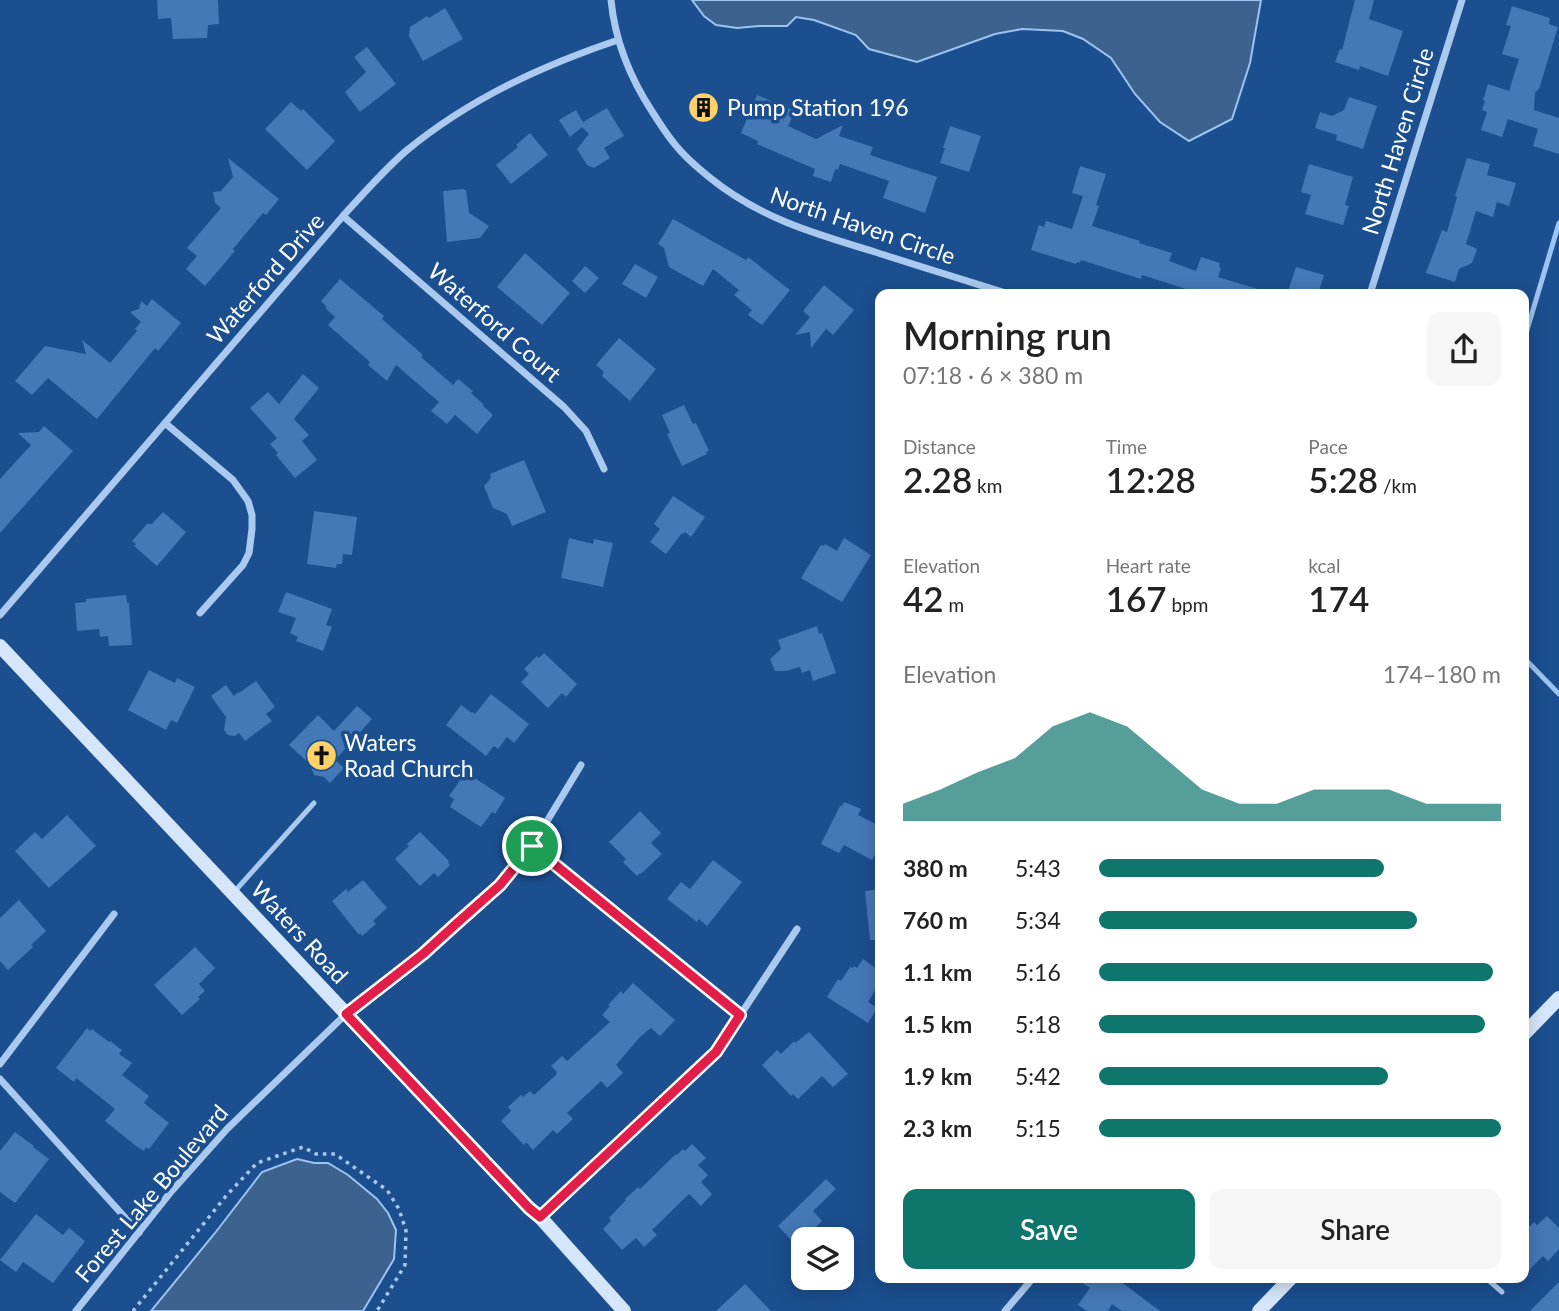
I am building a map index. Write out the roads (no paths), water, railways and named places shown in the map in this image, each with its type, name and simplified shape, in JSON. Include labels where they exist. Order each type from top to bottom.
[{"type":"street","name":"North Haven Circle","points":[[611,0],[618,40],[631,74],[647,103],[678,149],[692,164],[724,189],[770,216],[809,232],[993,289]]},
{"type":"street","name":"North Haven Circle","points":[[1372,289],[1462,0]]},
{"type":"street","name":"Waterford Drive","points":[[0,615],[343,216],[407,151],[448,120],[498,90],[548,65],[618,40]]},
{"type":"street","name":"Waterford Court","points":[[343,216],[564,407],[586,431],[604,470]]},
{"type":"street","points":[[165,423],[233,480],[248,501],[252,515],[249,553],[243,565],[200,613]]},
{"type":"street","name":"Waters Road","points":[[0,646],[540,1217],[624,1311]]},
{"type":"street","name":"Forest Lake Boulevard","points":[[76,1311],[170,1193],[227,1129],[346,1014],[423,954],[500,885],[532,846],[581,765]]},
{"type":"street","points":[[532,846],[740,1015]]},
{"type":"street","points":[[0,1064],[114,914]]},
{"type":"street","points":[[540,1217],[716,1052],[797,929]]},
{"type":"street","points":[[1529,1029],[1559,998]]},
{"type":"street","points":[[0,1079],[139,1233]]},
{"type":"street","points":[[1005,1311],[1029,1283]]},
{"type":"street","points":[[1259,1311],[1286,1283]]},
{"type":"lane","points":[[233,893],[314,803]]},
{"type":"lane","points":[[1492,1283],[1502,1292]]},
{"type":"water","points":[[692,0],[1261,0],[1250,63],[1232,119],[1189,141],[1160,122],[1135,94],[1111,58],[1083,39],[1063,31],[1022,29],[995,34],[917,62],[869,49],[856,35],[814,20],[796,17],[787,26],[737,28],[716,25],[704,16]]},
{"type":"water","points":[[297,1159],[328,1163],[348,1175],[377,1199],[396,1230],[394,1259],[363,1311],[151,1311],[262,1172]]},
{"type":"waterway","points":[[1529,323],[1559,223]]},
{"type":"waterway","points":[[1529,663],[1559,694]]},
{"type":"place","name":"Pump Station 196","points":[[704,107]]},
{"type":"place","name":"Waters Road Church","points":[[321,755]]}]
